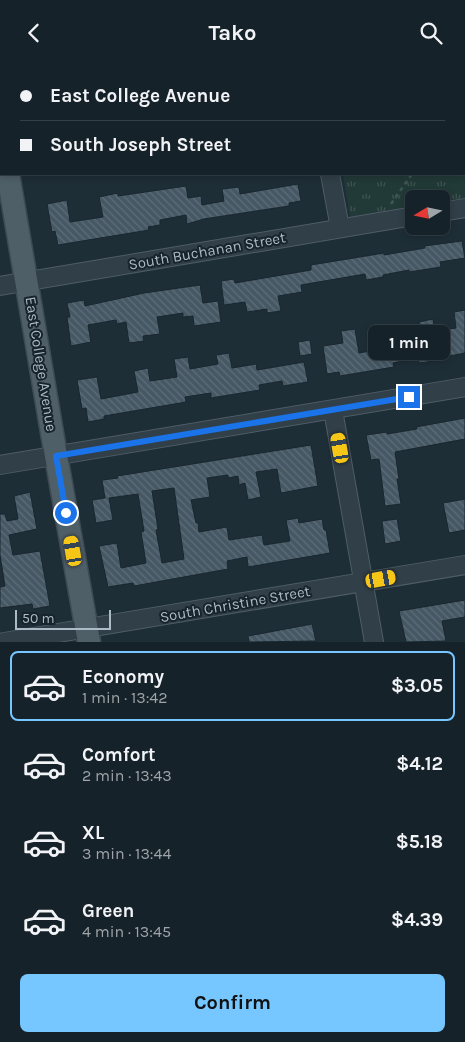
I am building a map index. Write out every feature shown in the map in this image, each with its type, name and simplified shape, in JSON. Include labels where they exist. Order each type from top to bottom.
[{"type":"main road","name":"East College Avenue","points":[[8,175],[88,635]]},
{"type":"street","points":[[330,175],[340,229]]},
{"type":"street","points":[[450,210],[465,208]]},
{"type":"street","name":"South Buchanan Street","points":[[0,286],[405,218]]},
{"type":"street","points":[[0,465],[465,387]]},
{"type":"street","points":[[333,410],[374,642]]},
{"type":"street","name":"South Christine Street","points":[[4,642],[88,635],[364,582],[465,565]]},
{"type":"path","points":[[388,221],[391,204],[411,175]]},
{"type":"green space","points":[[343,175],[465,175],[465,198],[450,200],[450,190],[405,190],[405,208],[350,217]]},
{"type":"building","points":[[298,184],[301,201],[289,203],[289,206],[204,219],[187,224],[186,215],[160,220],[160,225],[148,227],[149,230],[58,245],[55,231],[52,232],[47,204],[67,200],[70,222],[103,217],[99,197],[118,193],[118,196],[186,186],[188,198],[201,196],[202,205],[224,201],[222,189],[239,187],[240,194]]},
{"type":"building","points":[[462,241],[465,258],[440,262],[441,267],[409,272],[409,270],[366,280],[365,274],[301,285],[302,292],[278,296],[281,311],[267,313],[267,309],[247,312],[245,302],[224,305],[221,281],[234,279],[235,283],[311,270],[311,265],[384,253],[384,255],[425,248],[424,246]]},
{"type":"building","points":[[200,285],[203,303],[218,301],[221,322],[194,326],[193,316],[183,317],[183,313],[157,317],[160,334],[143,336],[144,341],[129,343],[126,322],[117,324],[116,320],[88,325],[91,342],[71,346],[67,317],[70,317],[67,303],[84,300],[85,306],[144,293]]},
{"type":"building","points":[[465,310],[465,353],[419,363],[418,358],[393,363],[394,367],[340,376],[339,372],[327,374],[323,346],[343,343],[341,331],[355,329],[359,353],[386,348],[382,331],[395,328],[397,343],[422,339],[419,322],[433,319],[435,331],[456,328],[454,312]]},
{"type":"building","points":[[310,340],[312,354],[300,356],[298,342]]},
{"type":"building","points":[[229,353],[232,368],[256,364],[257,370],[304,362],[308,382],[283,386],[282,381],[259,385],[260,390],[211,398],[211,393],[185,397],[186,402],[104,416],[104,419],[88,422],[86,408],[82,409],[77,380],[97,377],[101,399],[138,392],[134,371],[148,368],[150,381],[177,377],[174,359],[188,357],[190,369],[218,364],[216,355]]},
{"type":"building","points":[[465,418],[465,439],[395,452],[401,504],[385,506],[379,459],[371,460],[366,435],[417,429],[416,427]]},
{"type":"building","points":[[311,445],[318,486],[281,493],[277,469],[256,472],[261,497],[248,500],[245,483],[239,485],[238,476],[228,478],[228,475],[207,478],[210,497],[191,500],[199,532],[227,527],[229,540],[262,535],[264,545],[290,541],[286,520],[298,518],[299,523],[322,519],[330,553],[248,567],[247,557],[227,561],[228,569],[134,586],[133,583],[108,587],[99,546],[117,543],[121,568],[146,563],[141,532],[144,531],[138,494],[109,498],[113,520],[96,523],[92,500],[105,498],[102,480],[118,478],[117,476]],"holes":[[[174,488],[184,559],[162,563],[152,491]]]},
{"type":"building","points":[[30,492],[37,529],[9,535],[13,555],[40,551],[50,606],[33,609],[32,604],[0,608],[0,587],[5,586],[0,555],[0,514],[5,514],[7,521],[18,519],[14,496]]},
{"type":"building","points":[[465,499],[465,530],[449,533],[443,503]]},
{"type":"building","points":[[397,519],[401,541],[385,544],[382,521]]},
{"type":"building","points":[[465,600],[465,617],[442,621],[446,641],[406,642],[399,611]]},
{"type":"building","points":[[312,624],[316,641],[249,642],[248,636]]},
{"type":"route","points":[[66,513],[56,456],[409,397]]}]
